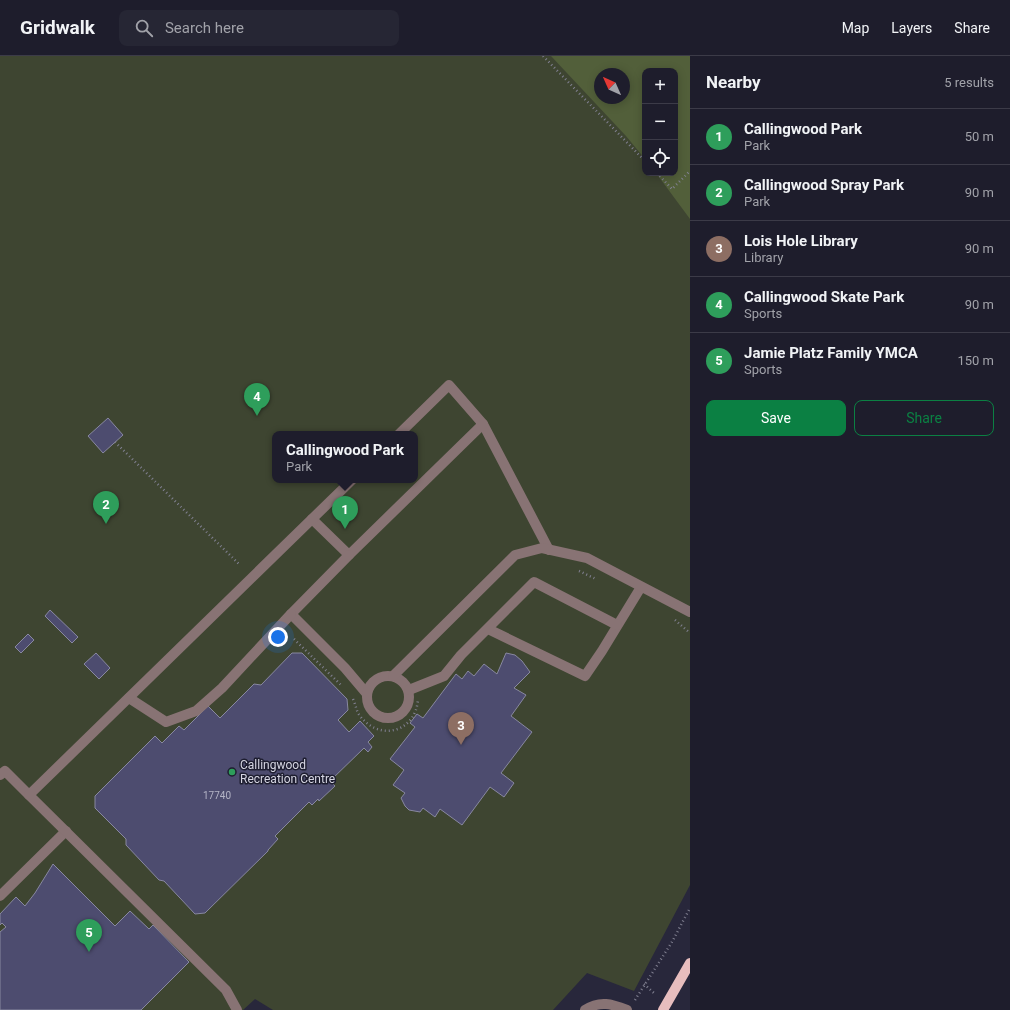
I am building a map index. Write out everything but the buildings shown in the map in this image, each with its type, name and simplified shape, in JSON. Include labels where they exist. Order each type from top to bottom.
[{"type":"main road","points":[[663,1010],[690,963]]},
{"type":"lane","points":[[402,431],[449,385],[483,424],[549,550]]},
{"type":"lane","points":[[129,698],[166,722],[196,711],[222,688],[291,614],[349,555],[483,424]]},
{"type":"lane","points":[[29,795],[349,483]]},
{"type":"lane","points":[[312,519],[349,555]]},
{"type":"lane","points":[[392,676],[514,555],[542,548],[587,558],[690,612]]},
{"type":"lane","points":[[409,690],[444,676],[461,655],[534,582],[618,625]]},
{"type":"lane","points":[[488,629],[585,676],[641,587]]},
{"type":"lane","points":[[291,614],[345,668],[367,694]]},
{"type":"lane","points":[[392,676],[399,678],[405,683],[409,690],[409,704],[400,716],[393,718],[379,717],[369,708],[367,694],[372,682],[378,678],[392,676]]},
{"type":"lane","points":[[0,775],[5,770],[226,990],[232,1008]]},
{"type":"lane","points":[[0,896],[66,831]]},
{"type":"lane","points":[[585,1010],[591,1006],[606,1003],[627,1010]]},
{"type":"path","points":[[543,56],[642,158]]},
{"type":"path","points":[[660,176],[672,188],[690,171]]},
{"type":"path","points":[[115,442],[240,565]]},
{"type":"path","points":[[637,997],[672,942],[690,908]]},
{"type":"path","points":[[644,984],[654,993]]},
{"type":"green space","points":[[0,56],[690,56],[690,885],[634,991],[587,973],[553,1010],[273,1010],[255,999],[243,1010],[0,1010]]},
{"type":"green space","points":[[551,56],[690,56],[690,219],[658,176],[678,176],[678,68],[642,68],[642,155],[596,104],[630,104],[630,68],[594,68],[594,102]]},
{"type":"place","name":"Callingwood Skate Park","points":[[257,416]]},
{"type":"place","name":"Callingwood Spray Park","points":[[106,524]]},
{"type":"place","name":"Callingwood Park","points":[[345,529]]},
{"type":"place","name":"Lois Hole Library","points":[[461,745]]},
{"type":"place","name":"Callingwood Recreation Centre","points":[[232,772]]},
{"type":"place","name":"Jamie Platz Family YMCA","points":[[89,952]]}]
